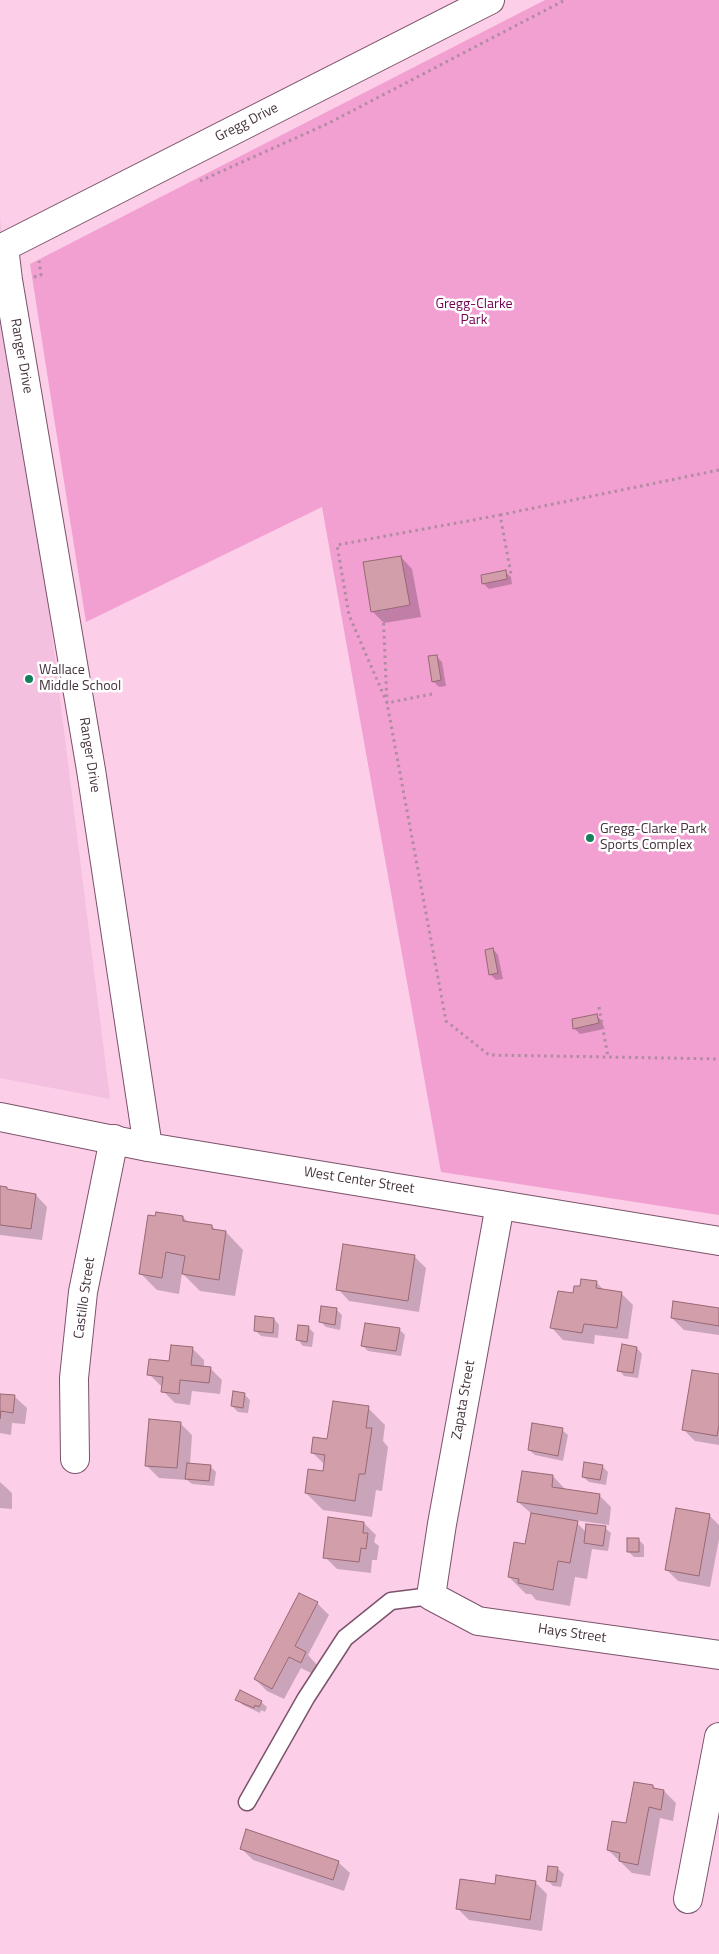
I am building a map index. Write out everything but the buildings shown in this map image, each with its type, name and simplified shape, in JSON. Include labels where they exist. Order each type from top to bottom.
[{"type":"street","name":"Gregg Drive","points":[[4,247],[489,0]]},
{"type":"street","name":"Ranger Drive","points":[[4,247],[91,770],[148,1147]]},
{"type":"street","name":"West Center Street","points":[[0,1117],[148,1147],[719,1241]]},
{"type":"street","name":"Castillo Street","points":[[75,1459],[74,1378],[83,1292],[114,1139]]},
{"type":"street","name":"Zapata Street","points":[[431,1596],[442,1524],[500,1205]]},
{"type":"street","name":"Hays Street","points":[[431,1596],[478,1621],[719,1655]]},
{"type":"street","points":[[688,1899],[719,1737]]},
{"type":"lane","points":[[248,1802],[306,1698],[346,1638],[391,1601],[431,1596]]},
{"type":"path","points":[[195,184],[330,123],[565,0]]},
{"type":"path","points":[[33,278],[41,275],[39,260],[43,256]]},
{"type":"path","points":[[388,703],[349,615],[337,544],[500,515],[719,470]]},
{"type":"path","points":[[500,515],[511,574]]},
{"type":"path","points":[[384,610],[388,703],[446,1021],[489,1055],[719,1059]]},
{"type":"path","points":[[388,703],[432,694]]},
{"type":"path","points":[[599,1007],[608,1057]]},
{"type":"shaded area","name":"Wallace Middle School","points":[[0,217],[1,227],[110,1099],[0,1078]]},
{"type":"green space","name":"Gregg-Clarke Park","points":[[545,0],[719,0],[719,1215],[441,1172],[322,507],[86,622],[30,264]]},
{"type":"place","name":"Wallace Middle School","points":[[29,679]]},
{"type":"place","name":"Gregg-Clarke Park Sports Complex","points":[[590,838]]}]
